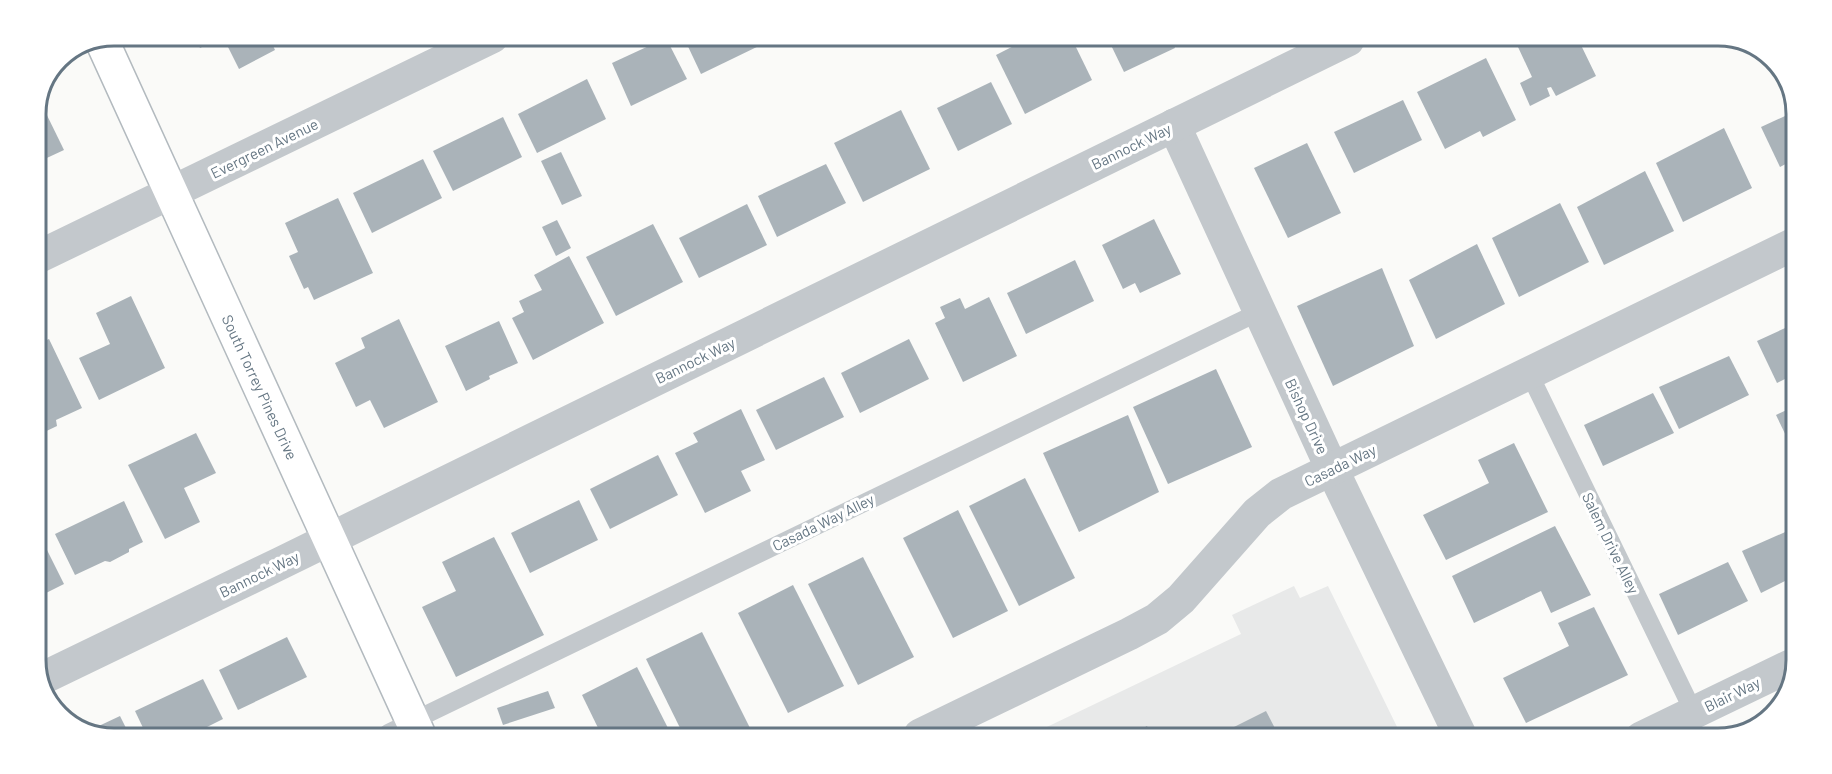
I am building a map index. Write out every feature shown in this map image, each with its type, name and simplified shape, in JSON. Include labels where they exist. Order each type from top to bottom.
[{"type":"main road","name":"South Torrey Pines Drive","points":[[105,47],[330,539],[407,728]]},
{"type":"street","name":"Evergreen Avenue","points":[[47,253],[473,46]]},
{"type":"street","name":"Bannock Way","points":[[49,675],[1336,46]]},
{"type":"street","name":"Bishop Drive","points":[[1174,125],[1332,469],[1457,728]]},
{"type":"street","name":"Casada Way","points":[[934,728],[1157,619],[1181,599],[1257,513],[1281,494],[1785,248]]},
{"type":"street","name":"Blair Way","points":[[1662,728],[1785,669]]},
{"type":"lane","name":"Casada Way Alley","points":[[409,728],[1259,312]]},
{"type":"lane","name":"Salem Drive Alley","points":[[1529,373],[1694,713]]},
{"type":"shaded area","points":[[1294,586],[1300,598],[1328,586],[1398,728],[1045,728],[1241,634],[1232,615]]},
{"type":"building","points":[[228,46],[273,46],[275,50],[239,69]]},
{"type":"building","points":[[649,46],[670,46],[687,79],[631,106],[612,63]]},
{"type":"building","points":[[688,46],[759,46],[701,74]]},
{"type":"building","points":[[1013,46],[1075,46],[1092,80],[1025,114],[996,55]]},
{"type":"building","points":[[1111,46],[1174,46],[1175,48],[1124,72]]},
{"type":"building","points":[[1581,46],[1596,76],[1556,96],[1551,87],[1547,88],[1550,96],[1530,106],[1520,83],[1532,77],[1518,47]]},
{"type":"building","points":[[1486,58],[1516,120],[1483,137],[1480,131],[1445,149],[1417,92]]},
{"type":"building","points":[[587,79],[606,119],[537,153],[518,114]]},
{"type":"building","points":[[991,82],[1012,124],[958,151],[937,108]]},
{"type":"building","points":[[1403,100],[1422,140],[1354,173],[1334,132]]},
{"type":"building","points":[[901,110],[930,169],[863,202],[834,143]]},
{"type":"building","points":[[47,115],[64,150],[47,158]]},
{"type":"building","points":[[1785,116],[1785,164],[1780,167],[1761,127]]},
{"type":"building","points":[[503,117],[522,157],[453,191],[433,151]]},
{"type":"building","points":[[1724,128],[1752,188],[1683,222],[1656,163]]},
{"type":"building","points":[[1307,143],[1341,213],[1288,238],[1254,168]]},
{"type":"building","points":[[561,152],[582,196],[562,205],[541,161]]},
{"type":"building","points":[[423,159],[442,198],[372,233],[353,193]]},
{"type":"building","points":[[826,164],[846,203],[777,237],[758,196]]},
{"type":"building","points":[[1645,171],[1674,231],[1604,265],[1577,207]]},
{"type":"building","points":[[338,198],[373,273],[314,300],[308,287],[304,289],[289,256],[298,252],[285,223]]},
{"type":"building","points":[[1560,203],[1589,262],[1519,297],[1492,238]]},
{"type":"building","points":[[747,204],[767,245],[699,278],[679,238]]},
{"type":"building","points":[[1154,219],[1181,274],[1140,293],[1135,283],[1123,289],[1102,245]]},
{"type":"building","points":[[557,220],[571,248],[556,256],[542,227]]},
{"type":"building","points":[[653,224],[683,282],[616,316],[586,257]]},
{"type":"building","points":[[1477,244],[1505,304],[1436,339],[1409,280]]},
{"type":"building","points":[[569,256],[604,323],[533,360],[512,318],[524,312],[519,301],[542,290],[534,275]]},
{"type":"building","points":[[1075,260],[1094,301],[1026,334],[1007,293]]},
{"type":"building","points":[[1382,268],[1414,346],[1333,386],[1297,306]]},
{"type":"building","points":[[131,296],[165,368],[99,400],[79,358],[110,344],[96,313]]},
{"type":"building","points":[[989,297],[1017,356],[963,382],[935,323],[945,318],[940,307],[960,298],[965,309]]},
{"type":"building","points":[[399,319],[438,402],[384,428],[370,400],[356,407],[335,363],[365,348],[361,338]]},
{"type":"building","points":[[499,321],[518,363],[489,376],[490,379],[466,391],[445,346]]},
{"type":"building","points":[[1785,328],[1785,379],[1777,383],[1757,341]]},
{"type":"building","points":[[49,339],[82,408],[56,420],[57,426],[47,431],[47,340]]},
{"type":"building","points":[[909,339],[929,379],[860,413],[841,373]]},
{"type":"building","points":[[1729,356],[1749,395],[1679,429],[1659,387]]},
{"type":"building","points":[[1216,369],[1252,447],[1168,484],[1133,407]]},
{"type":"building","points":[[824,377],[844,417],[776,450],[756,410]]},
{"type":"building","points":[[1653,393],[1674,433],[1603,466],[1584,425]]},
{"type":"building","points":[[741,409],[765,460],[741,471],[751,491],[705,513],[675,453],[698,442],[693,433]]},
{"type":"building","points":[[1786,411],[1786,435],[1776,415]]},
{"type":"building","points":[[1128,415],[1159,492],[1079,532],[1043,453]]},
{"type":"building","points":[[196,433],[216,473],[184,488],[200,522],[165,539],[128,465]]},
{"type":"building","points":[[1514,443],[1548,512],[1446,560],[1423,515],[1489,483],[1478,460]]},
{"type":"building","points":[[658,455],[678,495],[610,529],[590,489]]},
{"type":"building","points":[[1025,478],[1075,578],[1019,606],[969,506]]},
{"type":"building","points":[[579,500],[598,540],[530,573],[511,533]]},
{"type":"building","points":[[124,501],[143,542],[110,562],[105,561],[75,575],[55,534]]},
{"type":"building","points":[[958,510],[1008,611],[953,638],[903,538]]},
{"type":"building","points":[[1555,526],[1591,595],[1551,613],[1541,591],[1474,623],[1452,576]]},
{"type":"building","points":[[1786,532],[1786,581],[1761,593],[1742,551]]},
{"type":"building","points":[[494,537],[544,635],[456,677],[422,607],[456,591],[442,562]]},
{"type":"building","points":[[47,550],[64,584],[47,592]]},
{"type":"building","points":[[863,557],[914,657],[858,685],[808,584]]},
{"type":"building","points":[[1728,562],[1748,601],[1678,635],[1659,594]]},
{"type":"building","points":[[793,585],[844,686],[788,713],[738,613]]},
{"type":"building","points":[[1594,607],[1628,675],[1526,723],[1503,678],[1569,646],[1558,623]]},
{"type":"building","points":[[702,632],[750,728],[680,728],[646,659]]},
{"type":"building","points":[[287,637],[307,677],[238,710],[219,670]]},
{"type":"building","points":[[637,667],[668,728],[598,728],[582,695]]},
{"type":"building","points":[[203,679],[223,719],[205,728],[143,728],[135,711]]},
{"type":"building","points":[[548,691],[555,708],[503,725],[497,708]]},
{"type":"building","points":[[1266,711],[1275,728],[1232,728]]},
{"type":"building","points":[[120,716],[126,728],[115,728],[100,726]]}]
